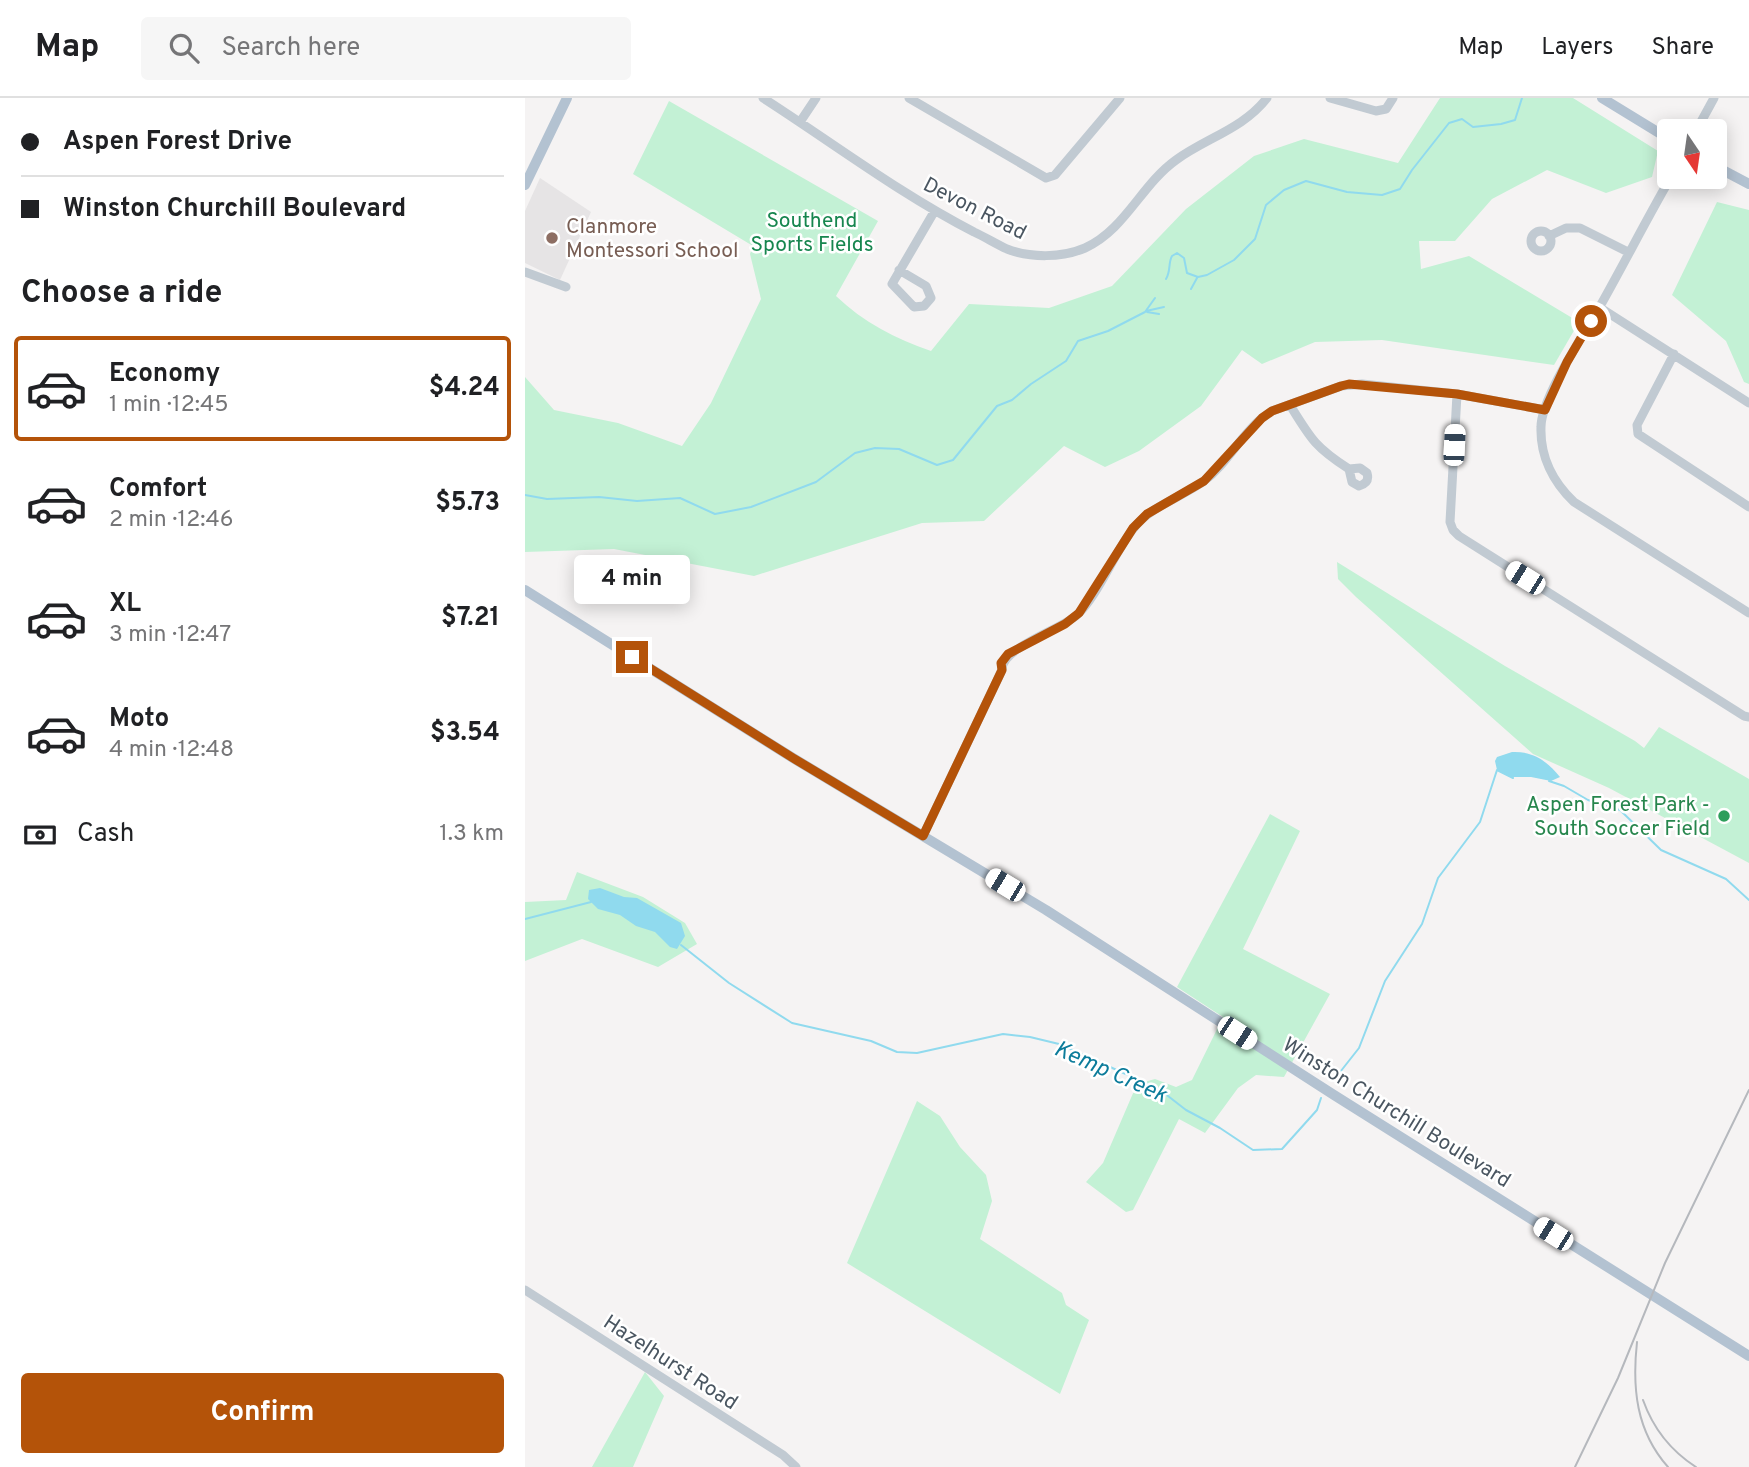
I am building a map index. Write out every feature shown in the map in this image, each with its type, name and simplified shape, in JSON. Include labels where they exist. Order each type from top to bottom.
[{"type":"main road","points":[[525,185],[566,98]]},
{"type":"main road","points":[[1602,98],[1657,132]]},
{"type":"main road","points":[[1727,172],[1749,184]]},
{"type":"main road","name":"Winston Churchill Boulevard","points":[[525,590],[793,758],[1046,910],[1313,1082],[1749,1356]]},
{"type":"street","name":"Devon Road","points":[[763,98],[934,212],[1008,249],[1031,255],[1057,255],[1083,249],[1105,237],[1153,181],[1176,160],[1242,122],[1267,98]]},
{"type":"street","points":[[800,122],[816,98]]},
{"type":"street","points":[[909,98],[1046,178],[1055,175],[1120,98]]},
{"type":"street","points":[[1329,98],[1377,111],[1387,109],[1394,98]]},
{"type":"street","points":[[1703,119],[1714,98]]},
{"type":"street","points":[[1664,189],[1567,362],[1541,424],[1543,450],[1553,477],[1574,502],[1749,613]]},
{"type":"street","points":[[899,270],[926,286],[931,298],[924,306],[914,307],[893,284],[899,270],[934,212]]},
{"type":"street","points":[[1549,236],[1566,228],[1580,228],[1628,253]]},
{"type":"street","points":[[525,272],[566,287]]},
{"type":"street","points":[[1599,307],[1749,402]]},
{"type":"street","points":[[1675,354],[1636,425],[1638,434],[1749,507]]},
{"type":"street","points":[[923,836],[1002,670],[1001,663],[1008,654],[1065,624],[1079,613],[1133,528],[1147,514],[1204,481],[1262,418],[1349,384],[1457,394],[1545,410]]},
{"type":"street","points":[[1457,394],[1450,522],[1453,530],[1749,717]]},
{"type":"street","points":[[1290,405],[1321,451],[1349,469]]},
{"type":"street","name":"Hazelhurst Road","points":[[525,1290],[783,1455],[796,1467]]},
{"type":"shaded area","name":"Clanmore Montessori School","points":[[540,178],[591,212],[560,280],[525,263],[525,211]]},
{"type":"green space","name":"Southend Sports Fields","points":[[1440,98],[1573,98],[1657,150],[1652,177],[1606,193],[1547,170],[1492,199],[1455,241],[1419,241],[1421,269],[1469,256],[1579,322],[1554,365],[1382,340],[1315,342],[1262,364],[1242,350],[1201,406],[1139,451],[1105,467],[1064,446],[984,521],[922,523],[754,576],[614,549],[525,552],[525,377],[554,410],[618,423],[682,446],[711,403],[761,299],[750,254],[753,246],[633,174],[669,101],[878,221],[836,296],[881,329],[931,351],[969,304],[1049,308],[1112,286],[1186,209],[1254,156],[1304,139],[1398,163]]},
{"type":"green space","points":[[1717,202],[1749,210],[1749,384],[1744,382],[1726,341],[1672,295]]},
{"type":"green space","points":[[1337,562],[1644,748],[1659,727],[1749,779],[1749,863],[1609,788],[1533,754],[1356,597],[1338,579]]},
{"type":"green space","points":[[1270,814],[1300,831],[1243,949],[1330,994],[1284,1077],[1256,1075],[1238,1088],[1205,1133],[1179,1119],[1133,1210],[1126,1212],[1086,1182],[1103,1163],[1137,1084],[1155,1079],[1176,1087],[1192,1080],[1223,1017],[1177,987]]},
{"type":"green space","points":[[577,872],[643,897],[685,923],[697,944],[658,967],[582,939],[525,961],[525,902],[566,900]]},
{"type":"green space","points":[[917,1101],[940,1116],[960,1147],[986,1175],[992,1201],[980,1239],[1062,1293],[1066,1305],[1089,1320],[1060,1394],[847,1263]]},
{"type":"green space","points":[[645,1372],[664,1396],[633,1467],[592,1467]]},
{"type":"water","points":[[1512,752],[1527,753],[1539,758],[1560,777],[1551,781],[1510,777],[1497,770],[1497,757]]},
{"type":"water","points":[[600,888],[624,897],[637,898],[681,923],[685,936],[677,949],[670,947],[655,932],[636,926],[620,915],[598,909],[588,899],[589,890]]},
{"type":"waterway","points":[[1166,279],[1172,256],[1177,253],[1184,258],[1187,273],[1198,277],[1234,260],[1255,239],[1266,205],[1284,190],[1306,181],[1347,192],[1382,195],[1400,189],[1449,123],[1462,119],[1473,127],[1515,120],[1522,98]]},
{"type":"waterway","points":[[1191,289],[1197,278]]},
{"type":"waterway","points":[[525,495],[547,499],[599,497],[637,501],[680,498],[715,514],[751,507],[816,482],[855,453],[875,448],[899,449],[937,465],[953,460],[997,406],[1012,400],[1066,361],[1078,341],[1108,331],[1145,312],[1155,298]]},
{"type":"waterway","points":[[1146,311],[1164,307]]},
{"type":"waterway","points":[[1147,312],[1159,314]]},
{"type":"waterway","name":"Kemp Creek","points":[[1333,1081],[1359,1048],[1385,981],[1422,924],[1438,878],[1480,822],[1497,770],[1513,778]]},
{"type":"waterway","name":"Kemp Creek","points":[[1549,781],[1588,800],[1620,810],[1661,850],[1726,879],[1749,900]]},
{"type":"waterway","name":"Kemp Creek","points":[[525,919],[591,902]]},
{"type":"waterway","name":"Kemp Creek","points":[[681,945],[729,983],[792,1023],[871,1041],[897,1052],[917,1053],[1003,1034],[1059,1044],[1159,1089],[1186,1110],[1253,1150],[1282,1149],[1317,1110],[1321,1098]]},
{"type":"railway","points":[[1575,1467],[1618,1378],[1665,1263],[1749,1090]]},
{"type":"railway","points":[[1637,1342],[1635,1376],[1639,1408],[1649,1439],[1668,1467]]},
{"type":"railway","points":[[1643,1400],[1664,1438],[1696,1467]]},
{"type":"place","name":"Clanmore Montessori School","points":[[552,238]]},
{"type":"place","name":"Aspen Forest Park - South Soccer Field","points":[[1724,816]]},
{"type":"route","points":[[632,657],[923,836],[1002,670],[1001,663],[1008,654],[1065,624],[1079,613],[1133,528],[1147,514],[1204,481],[1262,418],[1272,411],[1349,384],[1457,394],[1545,410],[1567,362],[1591,321]]}]
